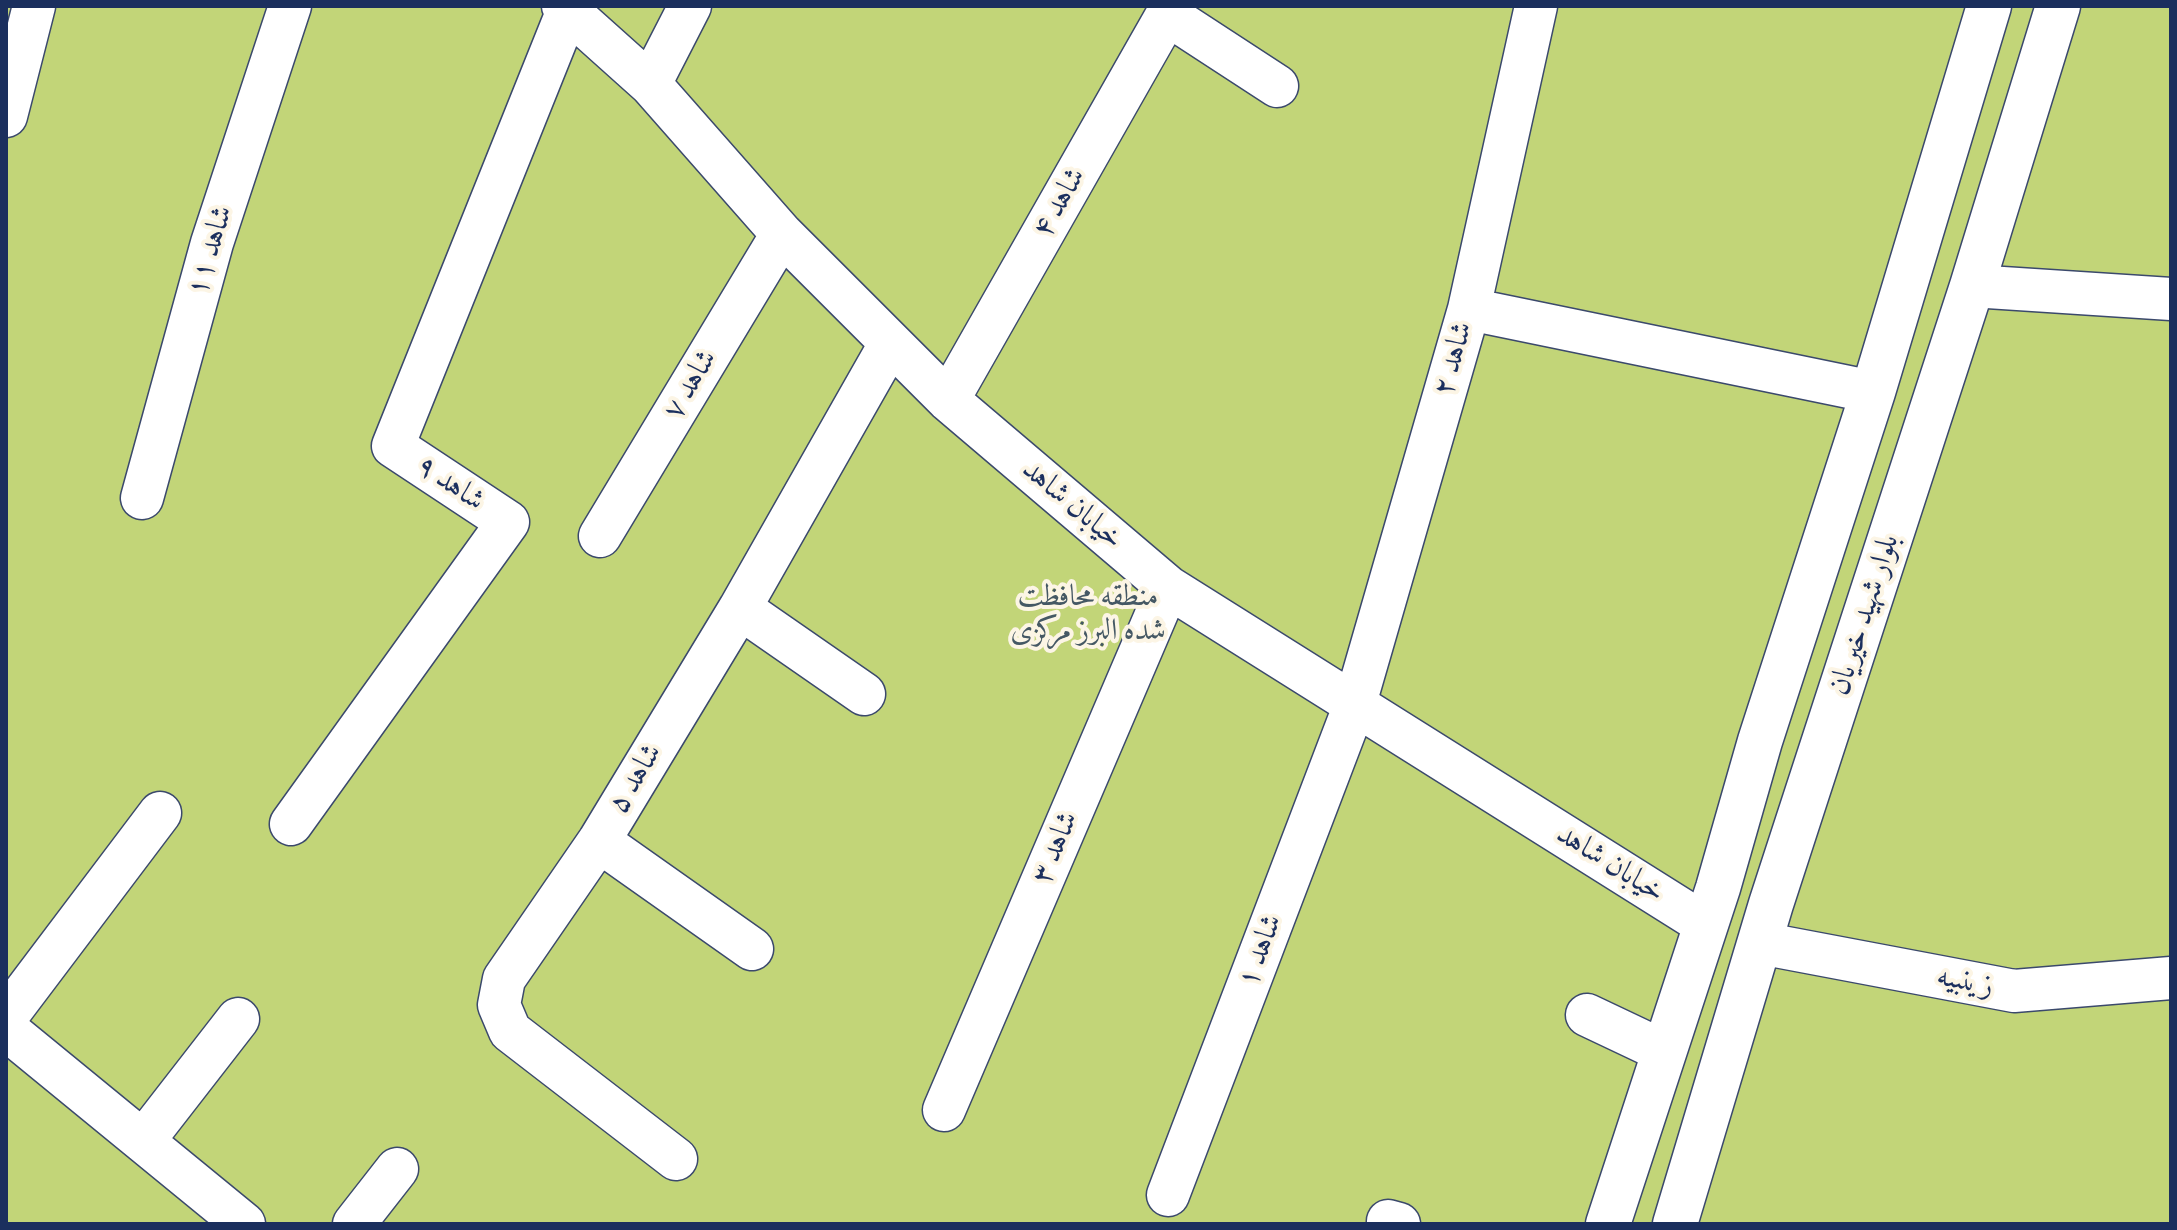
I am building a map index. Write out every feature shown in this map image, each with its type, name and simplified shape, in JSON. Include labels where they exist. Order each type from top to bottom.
[{"type":"main road","name":"بلوار شهید خیریان","points":[[1608,1224],[1706,925],[1760,741],[1873,392],[1989,6]]},
{"type":"main road","name":"بلوار شهید خیریان","points":[[1675,1224],[1760,943],[1972,286],[2058,6]]},
{"type":"main road","points":[[1706,925],[1760,943]]},
{"type":"street","points":[[6,116],[34,6]]},
{"type":"street","name":"شاهد ۱۱","points":[[142,498],[212,243],[290,6]]},
{"type":"street","points":[[650,84],[690,6]]},
{"type":"street","name":"شاهد ۲","points":[[1354,707],[1469,309],[1536,6]]},
{"type":"street","name":"خیابان شاهد","points":[[566,8],[650,84],[782,234],[948,400],[1168,587],[1354,707],[1706,925]]},
{"type":"street","name":"شاهد ۹","points":[[291,824],[508,522],[393,446],[566,8]]},
{"type":"street","points":[[1170,10],[1277,86]]},
{"type":"street","name":"شاهد ۴","points":[[948,400],[1170,10]]},
{"type":"street","name":"شاهد ۷","points":[[600,536],[782,234]]},
{"type":"street","points":[[1972,286],[2171,299]]},
{"type":"street","points":[[1469,309],[1873,392]]},
{"type":"street","name":"شاهد ۵","points":[[676,1159],[510,1031],[499,1005],[504,979],[599,841],[740,608],[890,344]]},
{"type":"street","name":"شاهد ۳","points":[[944,1110],[1168,587]]},
{"type":"street","points":[[740,608],[864,694]]},
{"type":"street","name":"شاهد ۱","points":[[1168,1195],[1354,707]]},
{"type":"street","points":[[6,1017],[160,813]]},
{"type":"street","points":[[599,841],[752,949]]},
{"type":"street","name":"زینبیه","points":[[1760,943],[2014,991],[2171,978]]},
{"type":"street","points":[[1587,1015],[1663,1051]]},
{"type":"street","points":[[144,1140],[238,1019]]},
{"type":"street","points":[[6,1029],[244,1224]]},
{"type":"street","points":[[354,1224],[397,1169]]},
{"type":"street","points":[[1388,1224],[1388,1221],[1399,1224]]},
{"type":"green space","name":"منطقه محافظت شده البرز مرکزی","points":[[6,6],[2171,6],[2171,1224],[6,1224]]}]
